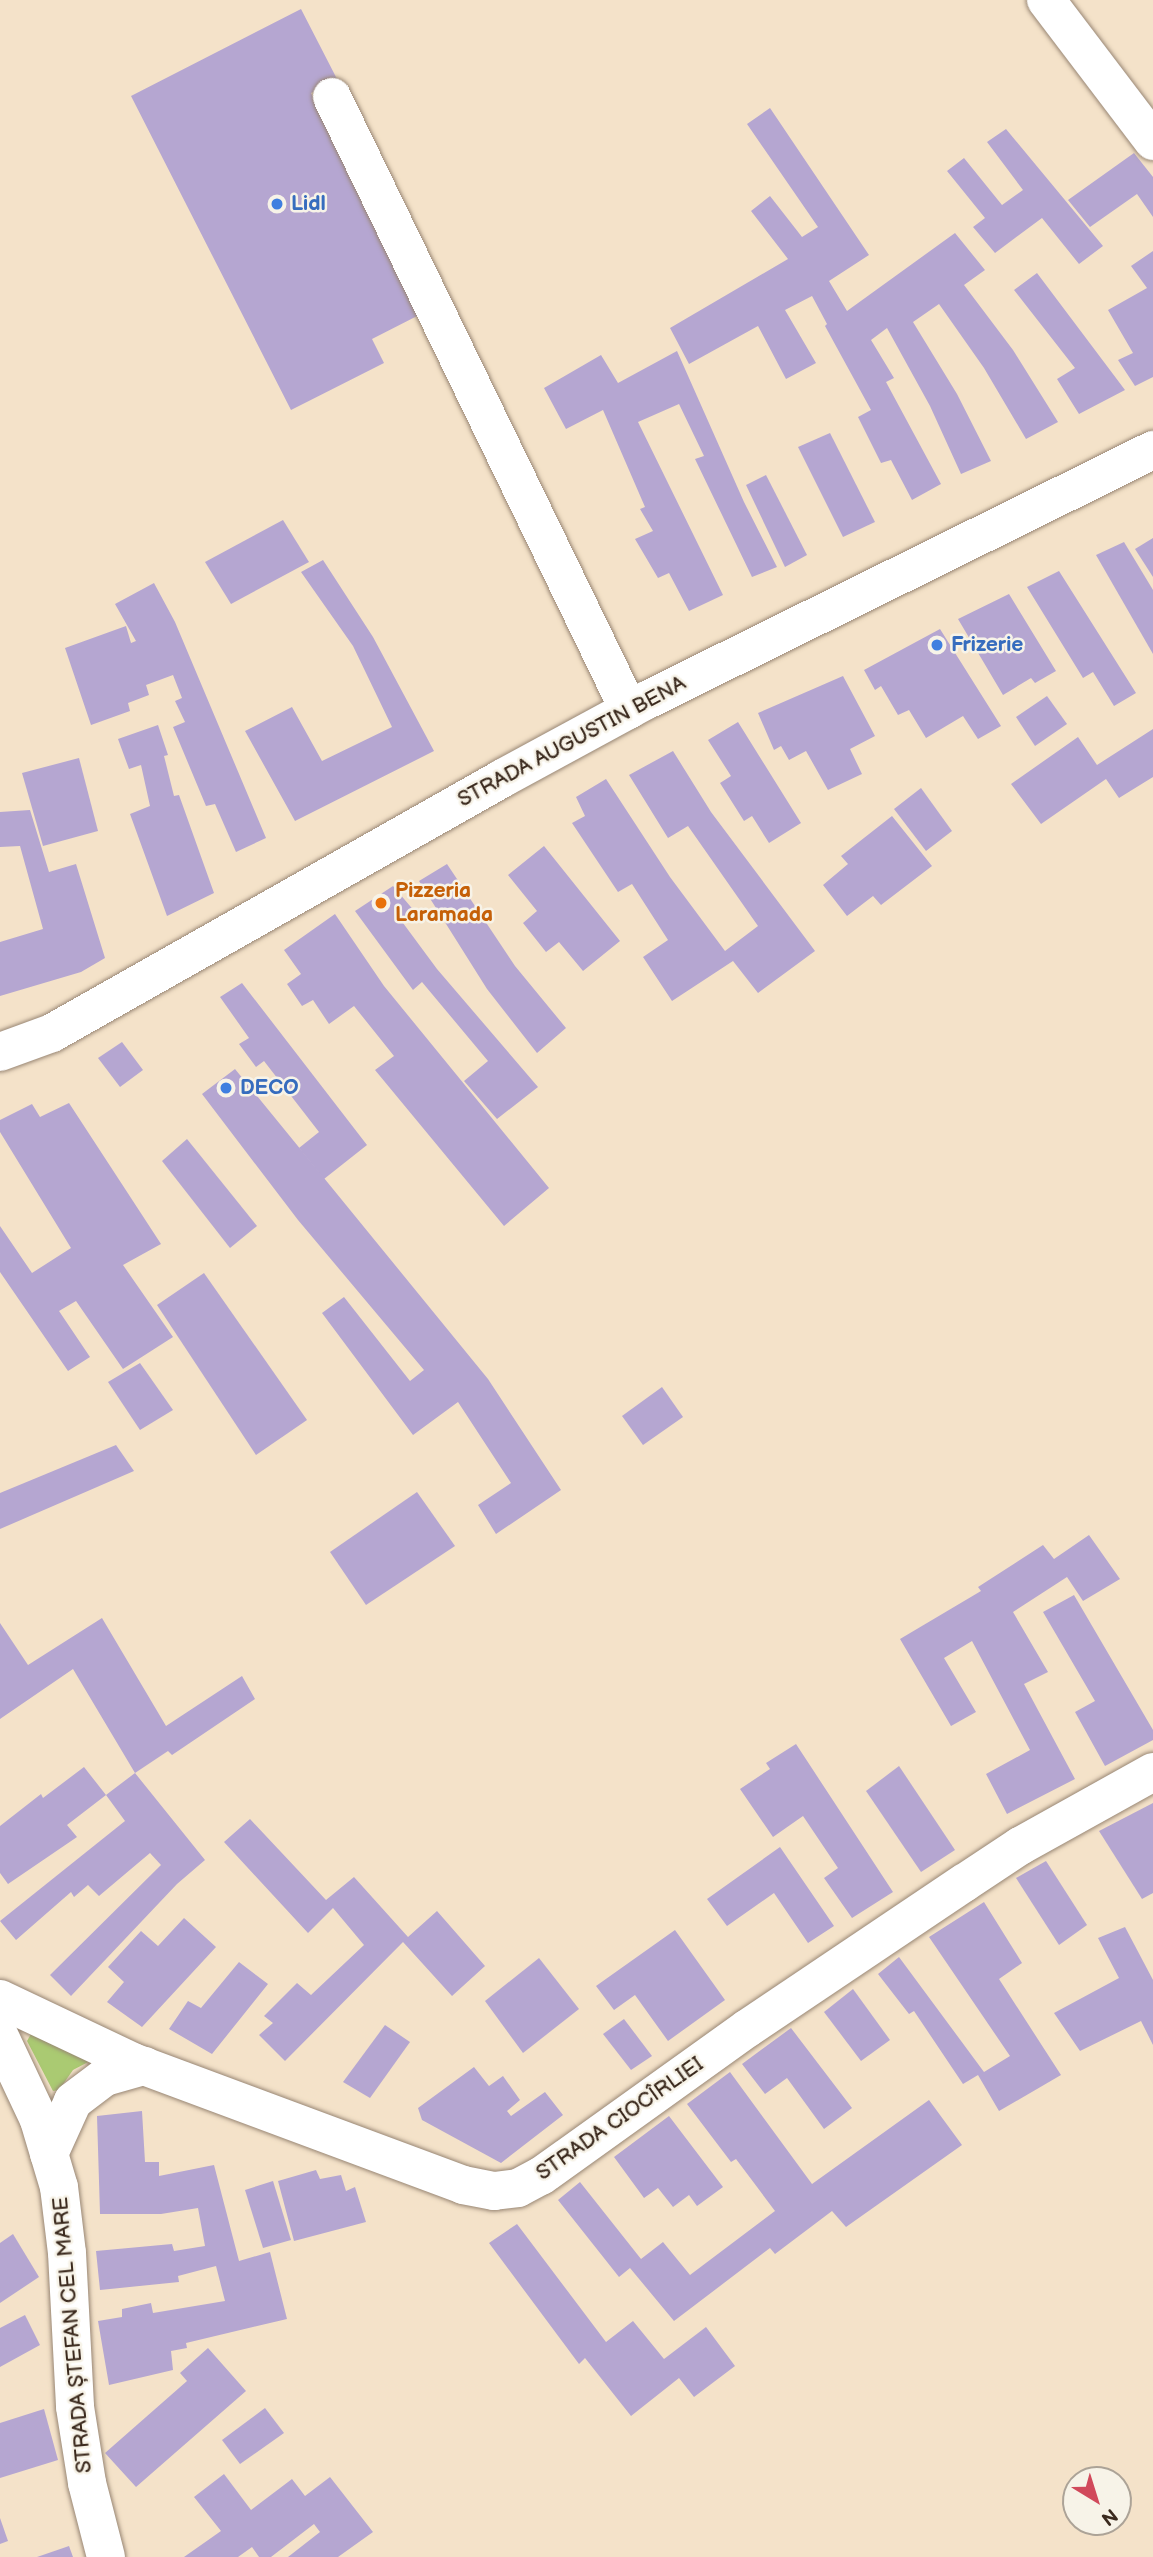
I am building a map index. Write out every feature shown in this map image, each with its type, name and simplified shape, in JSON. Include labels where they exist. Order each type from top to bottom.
[{"type":"street","points":[[1046,0],[1153,141]]},
{"type":"street","points":[[332,97],[629,710]]},
{"type":"street","name":"STRADA AUGUSTIN BENA","points":[[0,1052],[52,1033],[468,797],[629,710],[1153,450]]},
{"type":"street","name":"STRADA CIOCÎRLIEI","points":[[0,2000],[145,2066],[463,2185],[494,2191],[518,2188],[541,2176],[748,2028],[1020,1846],[1153,1772]]},
{"type":"street","name":"STRADA ȘTEFAN CEL MARE","points":[[0,2037],[39,2120],[59,2187],[67,2253],[77,2419],[87,2483],[106,2557]]},
{"type":"street","points":[[49,2154],[73,2101],[105,2077],[145,2066]]},
{"type":"green space","points":[[31,2034],[90,2061],[73,2070],[59,2090],[53,2091],[27,2041]]},
{"type":"building","name":"Lidl","points":[[301,9],[337,79],[311,93],[423,313],[372,339],[384,363],[291,410],[131,96]]},
{"type":"building","points":[[770,108],[869,255],[829,281],[847,311],[955,233],[985,270],[964,285],[1013,350],[1058,422],[1026,439],[984,368],[939,304],[913,322],[957,394],[991,461],[961,474],[930,406],[887,328],[871,340],[894,378],[886,382],[941,484],[912,500],[891,460],[881,463],[858,417],[871,410],[825,326],[827,324],[812,296],[785,310],[816,363],[786,379],[758,326],[689,364],[670,328],[788,259],[751,211],[770,196],[802,237],[818,227],[747,124]]},
{"type":"building","points":[[1006,129],[1103,246],[1079,264],[1042,218],[995,253],[973,227],[985,218],[947,171],[964,158],[1002,205],[1023,190],[987,142]]},
{"type":"building","points":[[1134,153],[1153,177],[1153,217],[1137,194],[1090,227],[1068,200]]},
{"type":"building","points":[[1153,251],[1153,377],[1135,386],[1118,360],[1133,353],[1108,310],[1147,288],[1131,266]]},
{"type":"building","points":[[1037,273],[1125,390],[1079,414],[1057,379],[1075,368],[1014,290]]},
{"type":"building","points":[[677,351],[744,502],[777,567],[752,577],[695,459],[704,456],[679,404],[638,422],[723,595],[689,611],[669,573],[658,578],[635,539],[653,531],[640,509],[645,507],[603,410],[566,429],[544,388],[601,355],[618,383]]},
{"type":"building","points":[[830,433],[875,522],[843,537],[798,447]]},
{"type":"building","points":[[766,475],[807,555],[785,567],[746,485]]},
{"type":"building","points":[[283,520],[309,562],[231,604],[205,562]]},
{"type":"building","points":[[1153,538],[1153,577],[1135,549]]},
{"type":"building","points":[[1124,542],[1153,590],[1153,654],[1096,555]]},
{"type":"building","points":[[323,560],[373,637],[434,751],[295,821],[245,731],[292,707],[322,761],[392,727],[353,646],[301,572]]},
{"type":"building","points":[[1059,571],[1136,693],[1114,706],[1093,672],[1083,678],[1027,587]]},
{"type":"building","points":[[154,583],[175,622],[266,838],[236,852],[215,804],[206,806],[173,727],[185,722],[175,701],[182,698],[173,675],[146,685],[149,695],[128,703],[130,711],[91,725],[65,648],[126,626],[131,643],[136,641],[115,604]]},
{"type":"building","points":[[1009,594],[1056,671],[1035,683],[1031,678],[1003,695],[958,619]]},
{"type":"building","points":[[940,629],[1001,726],[978,739],[963,716],[926,738],[909,710],[898,715],[881,686],[875,690],[864,670]]},
{"type":"building","points":[[843,676],[875,736],[850,749],[862,774],[828,790],[806,751],[789,760],[781,746],[774,750],[758,713]]},
{"type":"building","points":[[1047,696],[1067,724],[1035,746],[1016,717]]},
{"type":"building","points":[[738,722],[801,823],[769,843],[752,816],[744,821],[720,783],[731,776],[708,740]]},
{"type":"building","points":[[158,725],[168,755],[164,756],[174,796],[179,795],[214,893],[167,916],[130,814],[150,806],[141,765],[129,769],[118,739]]},
{"type":"building","points":[[1153,729],[1153,777],[1119,798],[1106,779],[1041,824],[1011,784],[1078,737],[1097,765]]},
{"type":"building","points":[[673,751],[711,812],[815,951],[758,993],[733,961],[672,1001],[643,957],[668,940],[632,884],[618,892],[572,823],[585,816],[576,797],[606,779],[670,877],[725,951],[758,926],[688,826],[668,838],[629,775]]},
{"type":"building","points":[[79,758],[98,831],[43,846],[22,773]]},
{"type":"building","points":[[921,788],[952,831],[926,851],[894,809]]},
{"type":"building","points":[[30,810],[49,872],[76,864],[105,958],[81,972],[0,996],[0,942],[43,929],[20,846],[0,847],[0,812]]},
{"type":"building","points":[[892,816],[932,866],[881,905],[873,896],[847,916],[823,885],[848,864],[841,856]]},
{"type":"building","points":[[544,846],[620,941],[583,971],[559,942],[546,952],[523,923],[537,911],[508,875]]},
{"type":"building","points":[[447,864],[515,966],[566,1028],[537,1053],[487,989],[419,881]]},
{"type":"building","points":[[393,886],[416,913],[403,923],[437,969],[538,1087],[497,1119],[464,1081],[488,1061],[422,982],[413,990],[355,911]]},
{"type":"building","points":[[335,914],[384,986],[549,1188],[504,1226],[375,1070],[394,1056],[354,1006],[329,1024],[313,1000],[302,1006],[287,984],[301,974],[284,950]]},
{"type":"building","points":[[242,983],[367,1145],[324,1179],[299,1148],[319,1132],[264,1061],[256,1067],[239,1044],[249,1038],[220,997]]},
{"type":"building","points":[[122,1042],[143,1070],[120,1087],[98,1058]]},
{"type":"building","points":[[235,1069],[488,1379],[561,1490],[496,1534],[478,1505],[511,1483],[458,1402],[413,1435],[322,1313],[344,1297],[410,1381],[424,1370],[298,1220],[202,1094]]},
{"type":"building","points":[[69,1103],[161,1244],[123,1265],[173,1337],[123,1369],[76,1301],[59,1311],[90,1357],[68,1371],[0,1272],[0,1226],[32,1273],[71,1248],[0,1132],[0,1120],[32,1104],[40,1117]]},
{"type":"building","points":[[187,1139],[257,1226],[230,1248],[162,1161]]},
{"type":"building","points":[[204,1273],[307,1420],[256,1455],[157,1305]]},
{"type":"building","points":[[140,1363],[173,1410],[140,1430],[108,1382]]},
{"type":"building","points":[[662,1387],[683,1417],[643,1445],[622,1416]]},
{"type":"building","points":[[116,1445],[134,1471],[0,1529],[0,1493]]},
{"type":"building","points":[[417,1492],[455,1546],[366,1605],[330,1552]]},
{"type":"building","points":[[1089,1535],[1120,1579],[1083,1601],[1067,1577],[1013,1612],[1048,1672],[1024,1684],[1075,1779],[1007,1814],[986,1774],[1030,1750],[972,1641],[944,1658],[976,1712],[951,1726],[900,1639],[981,1591],[978,1587],[1043,1545],[1054,1559]]},
{"type":"building","points":[[1074,1595],[1153,1730],[1153,1740],[1105,1766],[1075,1712],[1095,1701],[1043,1612]]},
{"type":"building","points":[[102,1618],[166,1726],[242,1676],[255,1699],[172,1755],[168,1751],[135,1773],[73,1669],[0,1719],[0,1623],[28,1665]]},
{"type":"building","points":[[796,1744],[893,1892],[852,1918],[824,1878],[838,1868],[803,1816],[773,1837],[740,1789],[770,1769],[766,1763]]},
{"type":"building","points":[[899,1766],[955,1850],[921,1872],[866,1791]]},
{"type":"building","points":[[84,1767],[106,1795],[67,1825],[77,1837],[8,1884],[0,1873],[0,1826],[41,1794],[43,1798]]},
{"type":"building","points":[[135,1773],[205,1860],[177,1884],[71,1996],[50,1975],[161,1865],[150,1853],[99,1896],[88,1885],[74,1897],[71,1892],[16,1940],[0,1921],[125,1821],[106,1795]]},
{"type":"building","points":[[1153,1803],[1153,1893],[1142,1899],[1099,1831]]},
{"type":"building","points":[[250,1819],[326,1900],[354,1877],[408,1937],[437,1911],[485,1966],[452,1996],[403,1942],[285,2061],[259,2035],[273,2023],[264,2016],[297,1983],[311,1995],[364,1945],[333,1908],[308,1933],[224,1842]]},
{"type":"building","points":[[780,1847],[834,1926],[808,1943],[774,1893],[727,1926],[707,1899]]},
{"type":"building","points":[[1046,1861],[1087,1925],[1059,1945],[1016,1878]]},
{"type":"building","points":[[984,1902],[1022,1963],[999,1979],[1061,2075],[999,2111],[978,2075],[963,2084],[914,2011],[909,2014],[878,1974],[899,1957],[984,2072],[1010,2056],[929,1937]]},
{"type":"building","points":[[184,1918],[216,1947],[142,2027],[107,2002],[124,1982],[108,1967],[141,1931],[158,1946]]},
{"type":"building","points":[[1125,1927],[1153,1980],[1153,2045],[1141,2021],[1080,2051],[1054,2013],[1119,1978],[1098,1938]]},
{"type":"building","points":[[675,1930],[725,2000],[668,2041],[635,1995],[614,2010],[596,1986]]},
{"type":"building","points":[[539,1958],[579,2009],[523,2053],[485,2001]]},
{"type":"building","points":[[239,1962],[268,1984],[212,2054],[169,2029],[188,2001],[201,2008]]},
{"type":"building","points":[[853,1989],[890,2040],[861,2061],[824,2012]]},
{"type":"building","points":[[624,2019],[652,2056],[631,2070],[603,2034]]},
{"type":"building","points":[[385,2025],[410,2042],[370,2098],[343,2082]]},
{"type":"building","points":[[791,2028],[852,2108],[824,2129],[787,2078],[765,2094],[742,2064]]},
{"type":"building","points":[[474,2067],[489,2086],[503,2076],[520,2100],[507,2111],[511,2116],[545,2092],[563,2115],[501,2163],[422,2120],[418,2108]]},
{"type":"building","points":[[730,2072],[812,2184],[929,2100],[962,2145],[846,2227],[832,2211],[775,2254],[770,2248],[674,2321],[630,2268],[619,2277],[558,2200],[580,2182],[641,2259],[663,2242],[690,2275],[775,2211],[736,2159],[731,2162],[687,2104]]},
{"type":"building","points":[[142,2111],[145,2162],[159,2162],[159,2176],[214,2165],[239,2261],[270,2252],[287,2319],[186,2343],[187,2348],[171,2351],[173,2370],[109,2385],[98,2321],[122,2317],[122,2309],[151,2303],[153,2313],[225,2301],[216,2266],[178,2276],[179,2282],[100,2290],[96,2251],[172,2244],[174,2251],[205,2246],[198,2208],[161,2214],[100,2214],[97,2116]]},
{"type":"building","points":[[669,2116],[723,2187],[697,2206],[689,2195],[673,2207],[658,2188],[644,2198],[614,2157]]},
{"type":"building","points":[[316,2170],[320,2179],[341,2175],[346,2191],[355,2187],[366,2222],[294,2241],[278,2181]]},
{"type":"building","points":[[273,2181],[291,2240],[263,2248],[245,2190]]},
{"type":"building","points":[[517,2224],[606,2342],[633,2321],[664,2359],[706,2327],[735,2366],[694,2397],[679,2378],[631,2416],[585,2358],[579,2364],[489,2243]]},
{"type":"building","points":[[13,2234],[39,2277],[0,2303],[0,2243]]},
{"type":"building","points":[[25,2315],[40,2345],[0,2367],[0,2328]]},
{"type":"building","points":[[208,2348],[246,2391],[136,2487],[105,2453],[187,2381],[180,2373]]},
{"type":"building","points":[[265,2408],[284,2433],[240,2464],[222,2440]]},
{"type":"building","points":[[44,2409],[58,2460],[0,2478],[0,2423]]},
{"type":"building","points":[[224,2474],[251,2510],[292,2479],[305,2496],[330,2477],[373,2532],[338,2557],[288,2557],[320,2532],[314,2524],[271,2557],[259,2557],[252,2547],[238,2557],[184,2557],[221,2531],[194,2497]]},
{"type":"building","points":[[0,2518],[8,2541],[0,2544]]},
{"type":"building","points":[[69,2546],[73,2557],[37,2557]]},
{"type":"place","name":"Lidl","points":[[277,204]]},
{"type":"place","name":"Frizerie","points":[[937,645]]},
{"type":"place","name":"Pizzeria Laramada","points":[[381,903]]},
{"type":"place","name":"DECO","points":[[226,1088]]}]
